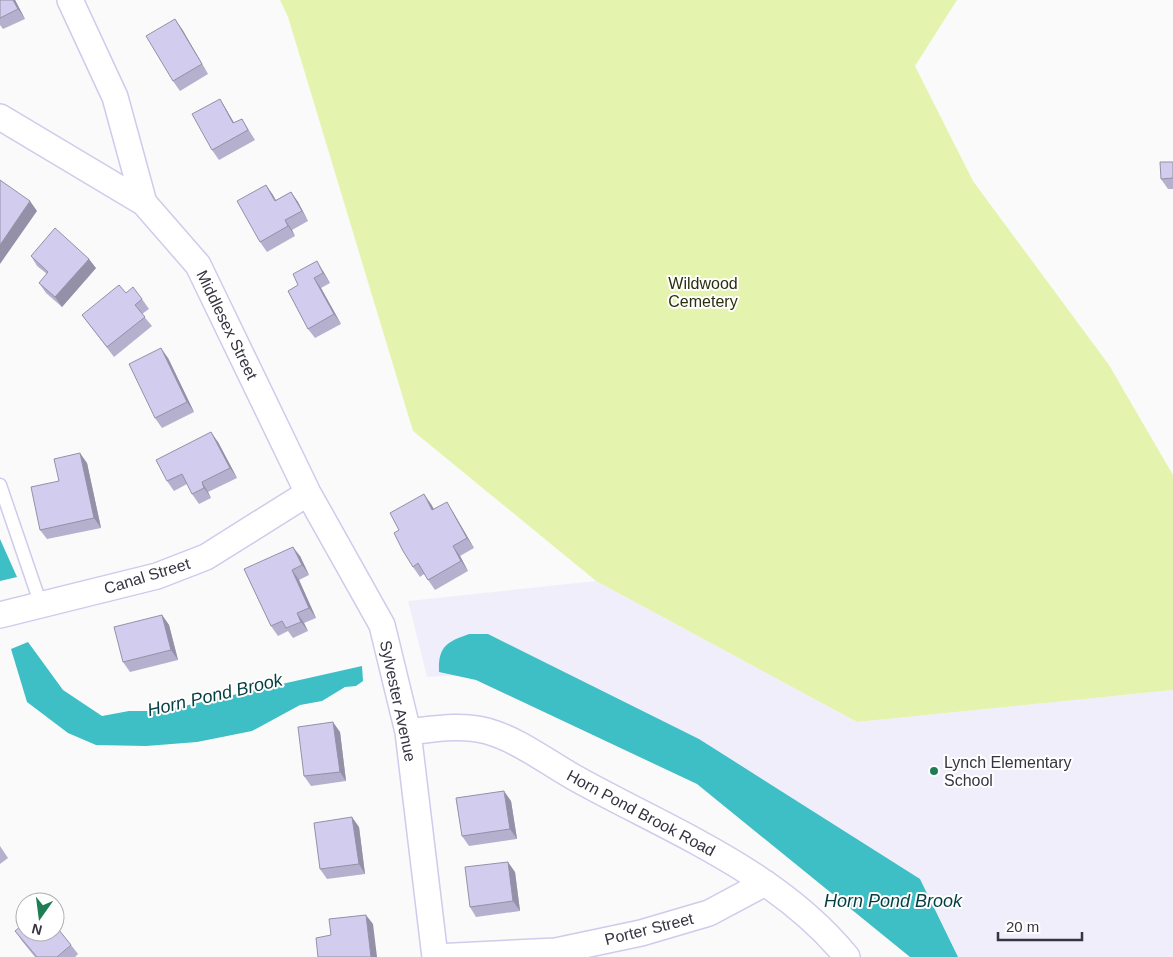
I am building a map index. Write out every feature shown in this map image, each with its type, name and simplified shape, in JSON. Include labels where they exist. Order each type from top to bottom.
[{"type":"street","name":"Middlesex Street","points":[[70,0],[115,97],[144,203],[198,265],[308,493]]},
{"type":"street","points":[[0,116],[144,203]]},
{"type":"street","name":"Canal Street","points":[[0,615],[157,576],[206,557],[308,493]]},
{"type":"street","name":"Sylvester Avenue","points":[[308,493],[382,625],[408,732],[435,957]]},
{"type":"street","name":"Horn Pond Brook Road","points":[[408,732],[459,726],[487,731],[510,740],[575,778],[738,865],[807,914],[847,957]]},
{"type":"street","name":"Porter Street","points":[[435,957],[556,951],[641,933],[709,913],[765,883]]},
{"type":"lane","points":[[0,485],[41,605]]},
{"type":"shaded area","name":"Lynch Elementary School","points":[[596,581],[857,722],[1173,690],[1173,957],[938,957],[789,821],[506,673],[427,677],[408,601]]},
{"type":"green space","name":"Wildwood Cemetery","points":[[280,0],[957,0],[915,66],[973,181],[1109,365],[1173,475],[1173,690],[857,722],[596,581],[413,431],[288,17]]},
{"type":"water","points":[[0,539],[17,577],[0,581]]},
{"type":"water","name":"Horn Pond Brook","points":[[469,634],[488,634],[699,739],[920,879],[958,957],[910,957],[697,784],[476,680],[439,672],[440,656],[445,646]]},
{"type":"water","name":"Horn Pond Brook","points":[[28,642],[63,690],[102,716],[129,711],[162,711],[362,666],[363,681],[356,686],[345,687],[322,701],[300,705],[252,731],[197,742],[146,746],[96,745],[68,733],[27,702],[11,649]]},
{"type":"building","points":[[0,0],[13,0],[18,9],[0,18]]},
{"type":"building","points":[[175,19],[202,64],[173,81],[146,36]]},
{"type":"building","points":[[220,99],[233,123],[242,119],[248,130],[212,150],[192,114]]},
{"type":"building","points":[[1160,162],[1173,162],[1173,178],[1161,179]]},
{"type":"building","points":[[0,180],[30,201],[0,245]]},
{"type":"building","points":[[266,185],[275,201],[291,192],[302,211],[285,220],[288,226],[260,242],[237,201]]},
{"type":"building","points":[[55,228],[89,259],[55,297],[39,283],[48,272],[31,256]]},
{"type":"building","points":[[317,261],[323,273],[314,278],[334,314],[308,329],[288,291],[298,285],[293,274]]},
{"type":"building","points":[[119,285],[126,293],[133,287],[142,299],[135,305],[145,317],[107,347],[82,315]]},
{"type":"building","points":[[161,348],[187,402],[155,418],[129,364]]},
{"type":"building","points":[[211,432],[230,468],[202,482],[204,488],[192,494],[182,474],[167,481],[156,460]]},
{"type":"building","points":[[80,453],[94,518],[40,530],[31,487],[59,481],[54,459]]},
{"type":"building","points":[[424,494],[432,510],[447,502],[467,538],[453,546],[461,561],[428,580],[418,563],[413,567],[403,551],[394,533],[399,530],[390,513]]},
{"type":"building","points":[[293,547],[302,565],[292,570],[309,608],[297,613],[301,622],[286,628],[282,621],[271,626],[244,569]]},
{"type":"building","points":[[162,615],[171,650],[123,662],[114,627]]},
{"type":"building","points":[[333,722],[340,772],[304,776],[298,727]]},
{"type":"building","points":[[504,791],[510,829],[462,836],[456,798]]},
{"type":"building","points":[[352,817],[359,864],[320,869],[314,823]]},
{"type":"building","points":[[508,862],[513,901],[470,907],[465,867]]},
{"type":"building","points":[[366,915],[371,957],[318,957],[316,938],[331,935],[329,919]]},
{"type":"building","points":[[65,938],[71,945],[57,957],[37,957],[24,942],[65,942]]},
{"type":"place","name":"Lynch Elementary School","points":[[934,771]]}]
